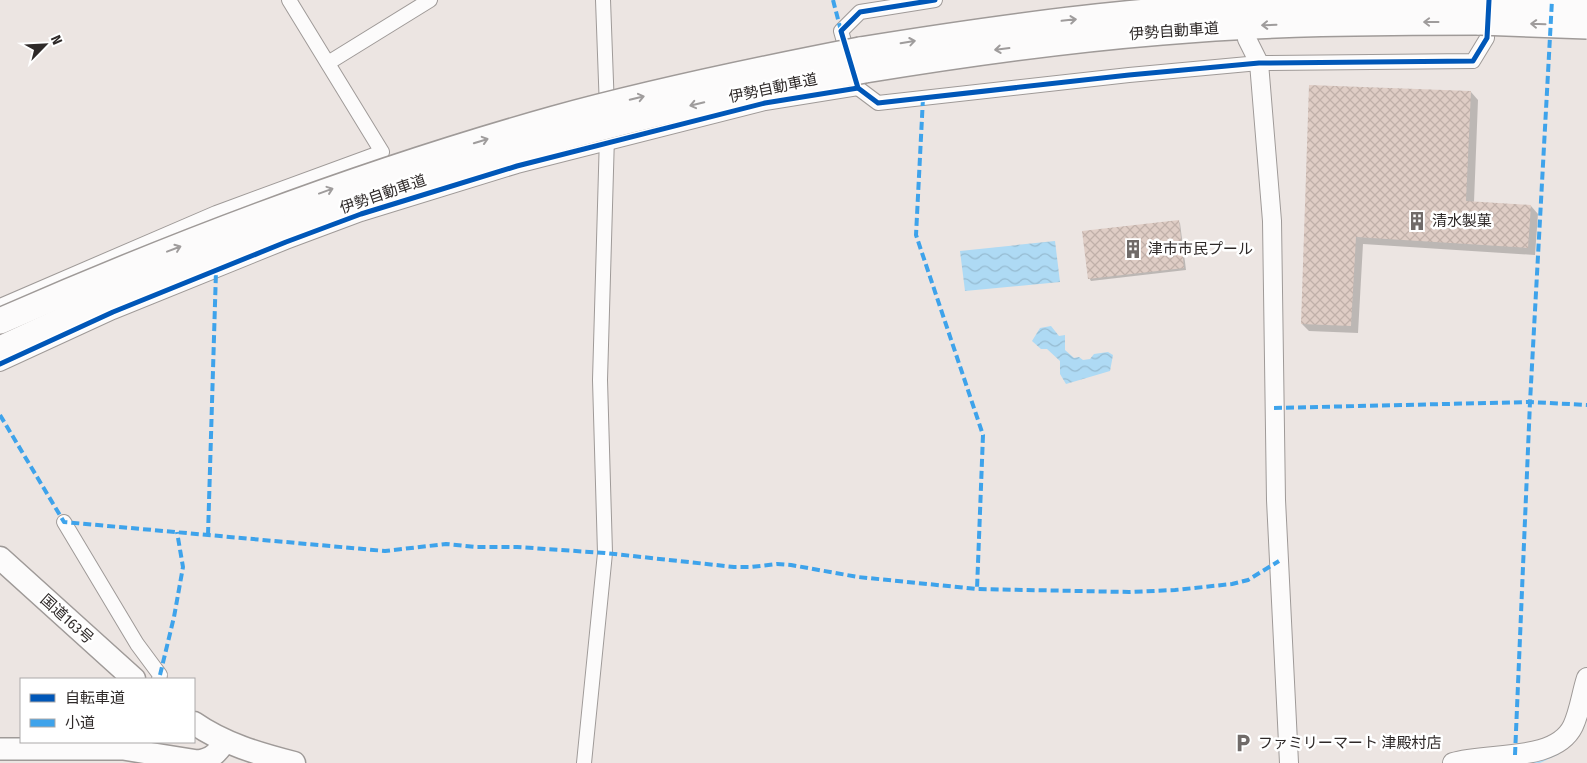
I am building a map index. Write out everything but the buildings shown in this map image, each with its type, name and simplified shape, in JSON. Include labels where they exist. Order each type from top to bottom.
[{"type":"highway","name":"伊勢自動車道","points":[[0,349],[91,306],[249,242],[460,168],[560,138],[701,102],[861,69],[971,32],[1160,11],[1356,2],[1483,7],[1587,6]]},
{"type":"highway","name":"伊勢自動車道","points":[[1483,7],[1587,26]]},
{"type":"highway","name":"伊勢自動車道","points":[[0,321],[82,285],[241,222],[350,182],[555,119],[696,83],[861,69]]},
{"type":"highway","name":"国道163号","points":[[0,558],[133,678]]},
{"type":"highway","points":[[195,724],[225,742],[294,763]]},
{"type":"main road","points":[[1453,763],[1470,759],[1533,754],[1556,744],[1566,736],[1573,726],[1587,678]]},
{"type":"main road","points":[[0,749],[123,749],[198,761],[209,759],[218,752],[225,742]]},
{"type":"street","points":[[0,306],[216,213],[382,152],[288,0]]},
{"type":"street","points":[[328,63],[430,0]]},
{"type":"street","points":[[584,763],[605,552],[600,380],[608,144],[603,0]]},
{"type":"street","points":[[935,0],[860,12],[841,31],[878,103],[1119,76],[1259,63],[1473,61],[1487,38],[1483,7]]},
{"type":"street","points":[[1247,38],[1259,63],[1272,221],[1276,500],[1288,763]]},
{"type":"street","points":[[0,364],[113,312],[286,242],[352,218],[517,166],[765,103],[861,69]]},
{"type":"street","points":[[64,522],[137,644],[160,675],[159,678]]},
{"type":"water","points":[[1055,241],[1060,282],[965,291],[960,251]]},
{"type":"water","points":[[1051,326],[1059,336],[1065,335],[1065,350],[1074,358],[1090,359],[1094,354],[1108,352],[1113,355],[1110,371],[1066,384],[1060,374],[1060,361],[1047,349],[1041,349],[1032,341],[1040,328]]},
{"type":"waterway","points":[[1535,763],[1557,753]]},
{"type":"marked path","points":[[833,0],[841,31]]},
{"type":"marked path","points":[[1515,755],[1530,402],[1552,0]]},
{"type":"marked path","points":[[923,98],[916,235],[983,435],[977,589]]},
{"type":"marked path","points":[[208,535],[216,271]]},
{"type":"marked path","points":[[1274,408],[1530,402],[1587,405]]},
{"type":"marked path","points":[[0,415],[64,522],[385,551],[446,544],[605,553],[734,567],[791,565],[858,577],[977,589],[1129,592],[1175,590],[1232,584],[1248,580],[1279,561]]},
{"type":"marked path","points":[[160,675],[174,617],[183,567],[177,532]]},
{"type":"cycle path","points":[[935,0],[860,12],[841,31],[858,88],[878,103],[1129,75],[1259,63],[1473,61],[1487,38],[1489,0]]},
{"type":"cycle path","points":[[0,364],[113,312],[286,242],[361,214],[517,166],[765,103],[858,88]]},
{"type":"place","name":"清水製菓","points":[[1417,221]]},
{"type":"place","name":"津市市民プール","points":[[1133,249]]},
{"type":"place","name":"ファミリーマート 津殿村店","points":[[1243,743]]}]
